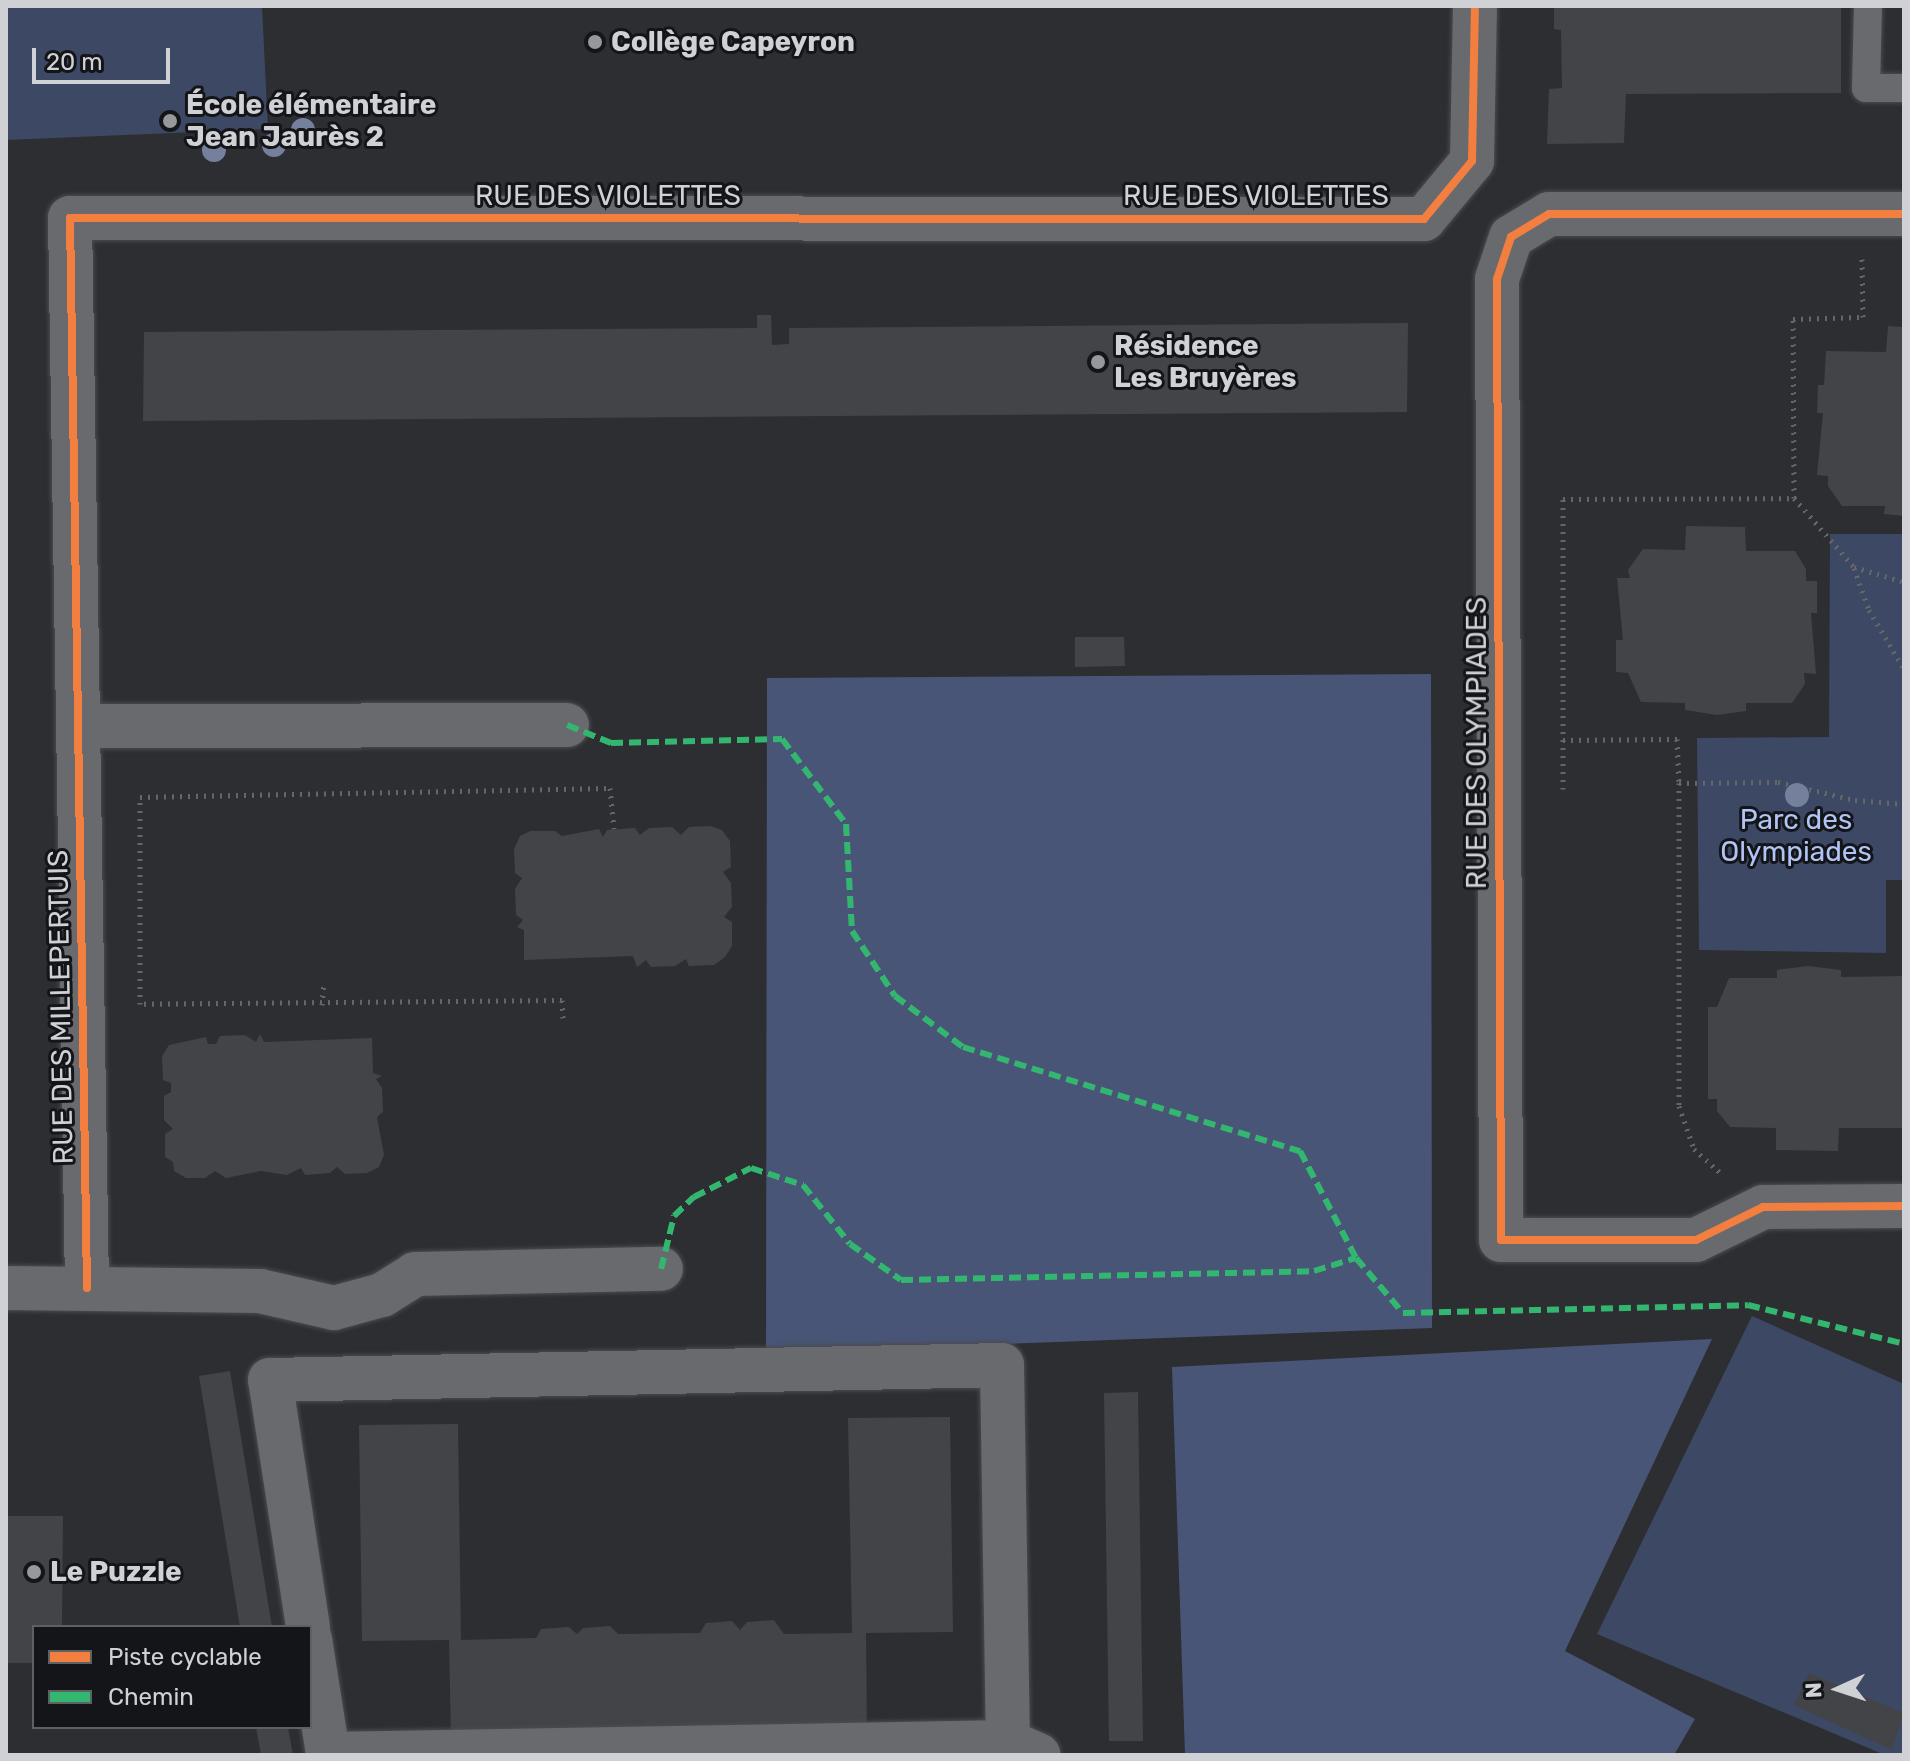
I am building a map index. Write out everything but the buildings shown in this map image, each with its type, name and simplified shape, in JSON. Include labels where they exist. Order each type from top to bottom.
[{"type":"street","name":"RUE DES VIOLETTES","points":[[78,726],[70,218],[1424,219],[1472,161],[1475,6]]},
{"type":"street","name":"RUE DES OLYMPIADES","points":[[1883,214],[1549,214],[1511,237],[1497,279],[1501,1240],[1696,1240],[1763,1207],[1904,1206]]},
{"type":"street","points":[[78,726],[567,725]]},
{"type":"street","name":"RUE DES MILLEPERTUIS","points":[[78,726],[87,1288]]},
{"type":"street","points":[[6,1288],[260,1291],[334,1308],[382,1295],[415,1274],[661,1269]]},
{"type":"street","points":[[308,1625],[270,1380],[1002,1365],[1023,1749],[328,1754],[312,1652]]},
{"type":"lane","points":[[1868,6],[1866,88],[1904,88]]},
{"type":"path","points":[[1883,214],[1863,317],[1793,319],[1794,498],[1854,567],[1869,610],[1904,669]]},
{"type":"path","points":[[1563,789],[1563,499],[1794,498]]},
{"type":"path","points":[[1854,567],[1904,582]]},
{"type":"path","points":[[1563,740],[1677,739],[1679,1106],[1694,1149],[1726,1179]]},
{"type":"path","points":[[1679,783],[1778,782],[1855,800],[1904,804]]},
{"type":"path","points":[[563,1018],[562,1000],[322,1005],[140,1004],[140,797],[610,788],[614,829]]},
{"type":"path","points":[[322,1005],[324,984]]},
{"type":"green space","name":"École élémentaire Jean Jaurès 2","points":[[262,6],[268,129],[6,140],[6,7]]},
{"type":"green space","name":"Parc des Olympiades","points":[[1830,534],[1904,534],[1904,880],[1886,880],[1886,953],[1699,950],[1697,738],[1829,737]]},
{"type":"green space","points":[[1752,1316],[1904,1384],[1904,1755],[1885,1755],[1597,1634]]},
{"type":"shaded area","points":[[1431,674],[1432,1328],[766,1353],[767,678]]},
{"type":"shaded area","points":[[1712,1339],[1565,1651],[1695,1719],[1674,1755],[1185,1755],[1172,1367]]},
{"type":"marked path","points":[[567,725],[611,743],[782,739],[846,824],[852,931],[895,996],[963,1047],[1300,1151],[1356,1258],[1403,1313],[1748,1305],[1904,1344]]},
{"type":"marked path","points":[[661,1269],[674,1216],[694,1197],[751,1168],[803,1185],[850,1244],[901,1280],[1314,1271],[1356,1258]]},
{"type":"cycle path","points":[[87,1288],[70,218],[1424,219],[1472,161],[1475,6]]},
{"type":"cycle path","points":[[1904,214],[1549,214],[1511,237],[1497,279],[1501,1240],[1696,1240],[1763,1207],[1904,1206]]},
{"type":"place","name":"Collège Capeyron","points":[[595,42]]},
{"type":"place","name":"École élémentaire Jean Jaurès 2","points":[[170,121]]},
{"type":"place","name":"Résidence Les Bruyères","points":[[1098,362]]},
{"type":"place","name":"Le Puzzle","points":[[34,1572]]}]
